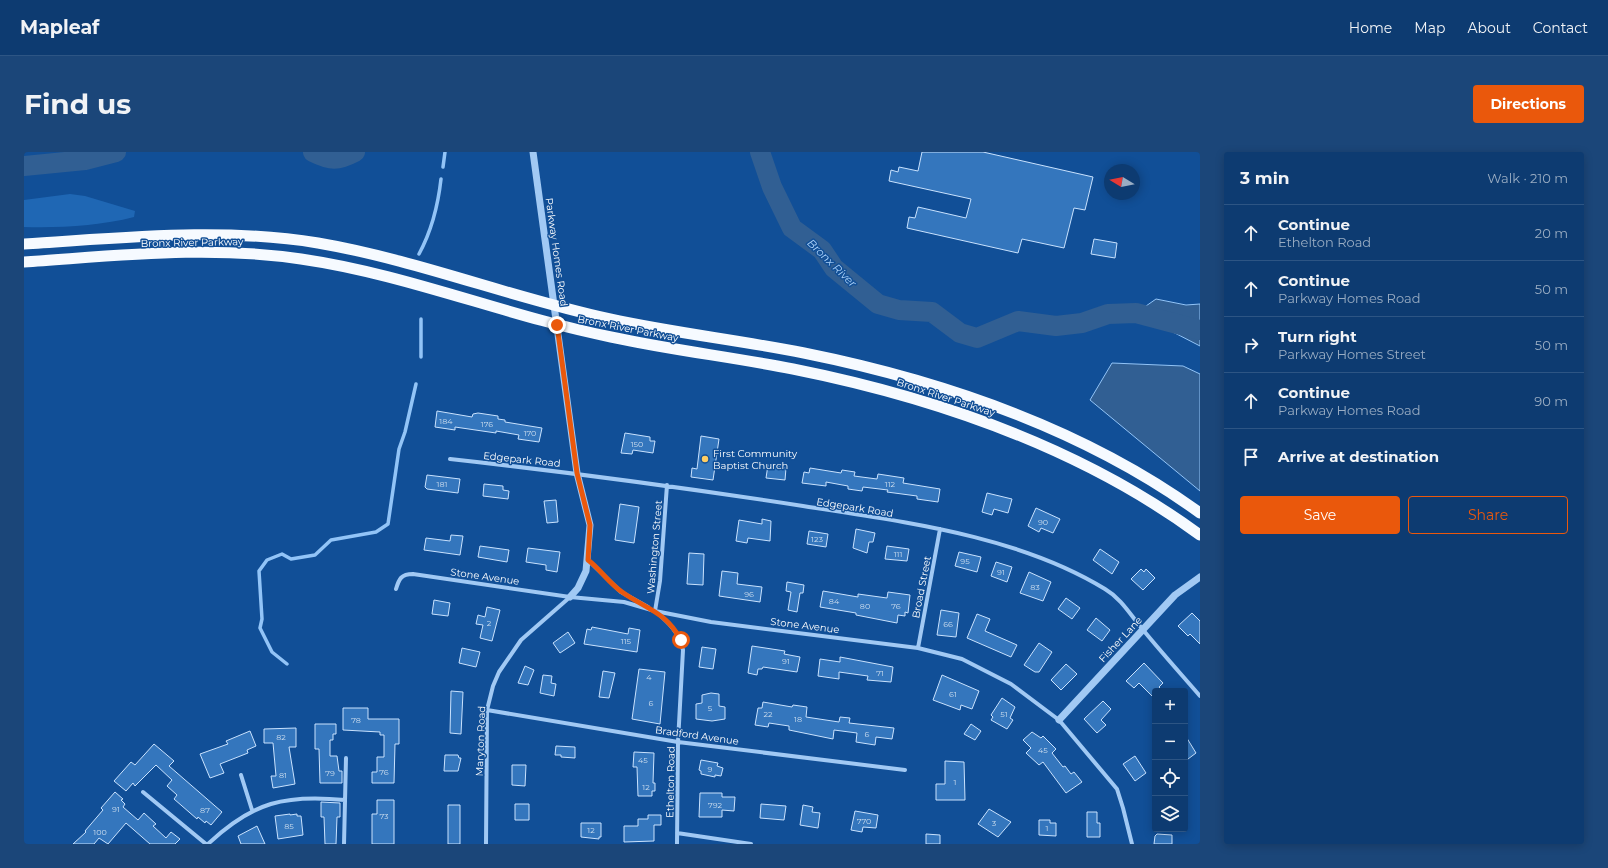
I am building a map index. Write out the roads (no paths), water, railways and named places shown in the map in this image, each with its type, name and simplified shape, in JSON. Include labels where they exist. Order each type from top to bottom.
[{"type":"highway","name":"Bronx River Parkway","points":[[24,244],[197,234],[277,238],[317,243],[362,252],[554,305],[650,327],[827,358],[943,389],[1018,416],[1091,448],[1144,476],[1200,513]]},
{"type":"highway","name":"Bronx River Parkway","points":[[24,262],[199,252],[278,256],[363,271],[557,325],[634,342],[759,363],[830,377],[888,392],[964,415],[1021,436],[1093,469],[1163,509],[1200,536]]},
{"type":"street","name":"Parkway Homes Road","points":[[533,152],[577,473],[590,525],[586,571],[578,588],[570,597]]},
{"type":"street","name":"Edgepark Road","points":[[450,459],[577,473],[667,485],[940,529],[1001,545],[1044,560],[1107,590],[1118,600],[1200,696]]},
{"type":"street","name":"Washington Street","points":[[655,611],[660,581],[667,485]]},
{"type":"street","name":"Broad Street","points":[[918,648],[940,529]]},
{"type":"street","points":[[588,560],[621,592],[655,611]]},
{"type":"street","name":"Stone Avenue","points":[[396,589],[400,578],[405,574],[413,574],[570,597],[624,602],[655,611],[711,622],[918,648],[962,659],[995,674],[1034,700],[1059,720],[1117,788],[1132,844]]},
{"type":"street","name":"Fisher Lane","points":[[1059,720],[1180,590],[1200,577]]},
{"type":"street","name":"Maryton Road","points":[[486,844],[487,710],[493,686],[511,653],[530,631],[570,597]]},
{"type":"street","name":"Ethelton Road","points":[[655,611],[674,627],[681,640],[683,650],[678,742],[677,844]]},
{"type":"street","name":"Bradford Avenue","points":[[487,710],[678,742],[905,770]]},
{"type":"street","points":[[344,844],[346,758]]},
{"type":"street","points":[[241,775],[252,810]]},
{"type":"street","points":[[143,792],[207,844],[228,825],[252,810],[276,802],[319,797],[345,800]]},
{"type":"street","points":[[677,833],[751,844]]},
{"type":"waterway","name":"Bronx River","points":[[24,166],[85,160],[116,152]]},
{"type":"waterway","name":"Bronx River","points":[[313,152],[334,159],[344,157],[355,152]]},
{"type":"waterway","points":[[443,167],[445,152]]},
{"type":"waterway","name":"Bronx River","points":[[760,152],[772,187],[792,228],[822,250],[834,268],[878,304],[899,310],[932,312],[960,333],[977,338],[1018,321],[1056,326],[1082,323],[1108,314],[1136,313],[1200,330]]},
{"type":"waterway","points":[[419,254],[428,236],[434,218],[441,179]]},
{"type":"waterway","points":[[421,319],[421,357]]},
{"type":"waterway","points":[[287,664],[272,652],[260,628],[262,619],[259,571],[267,560],[282,554],[291,559],[315,555],[331,540],[376,532],[388,524],[399,449],[405,432],[416,384]]},
{"type":"place","name":"First Community Baptist Church","points":[[705,459]]}]
